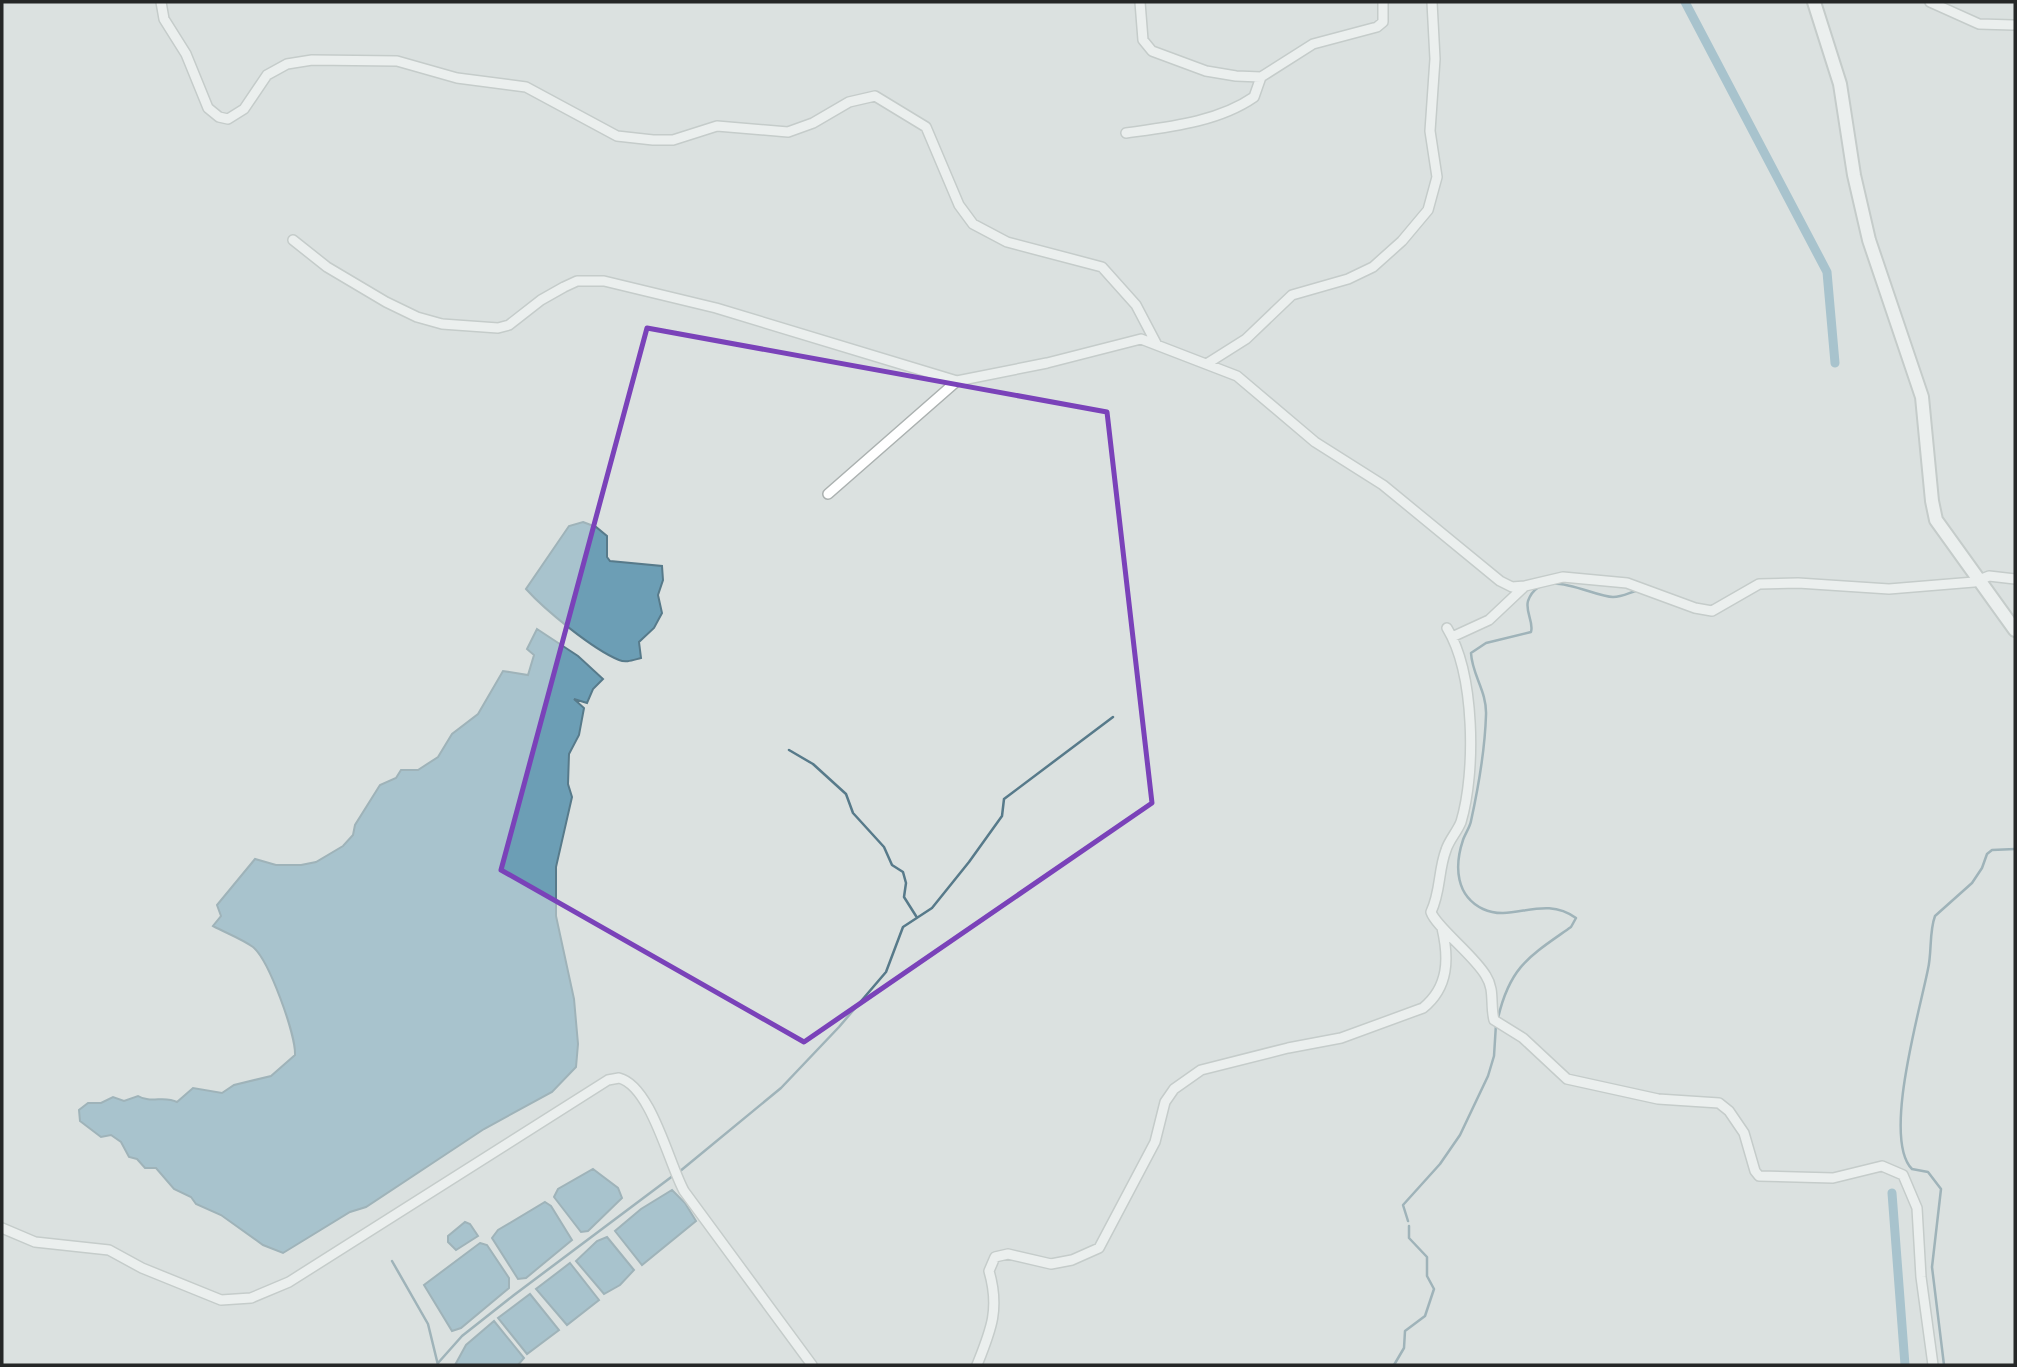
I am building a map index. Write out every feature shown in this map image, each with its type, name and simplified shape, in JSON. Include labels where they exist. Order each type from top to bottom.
[{"type":"street","points":[[161,2],[164,19],[186,54],[208,108],[219,117],[228,119],[244,110],[267,75],[287,64],[312,60],[340,62],[382,59],[471,81],[526,87],[617,136],[653,141],[673,140],[717,126],[788,132],[802,129],[862,97],[885,99],[926,127],[959,205],[973,224],[1007,242],[1102,267],[1136,305],[1157,345]]},
{"type":"street","points":[[1140,2],[1143,40],[1152,51],[1206,71],[1261,77]]},
{"type":"street","points":[[1126,133],[1180,124],[1227,112],[1254,97],[1261,77],[1313,44],[1377,27],[1383,22],[1383,2]]},
{"type":"street","points":[[1208,363],[1246,339],[1292,295],[1348,279],[1373,267],[1402,241],[1428,210],[1437,177],[1430,131],[1436,58],[1432,2]]},
{"type":"street","points":[[1814,2],[1840,83],[1864,223],[1922,397],[1936,520],[1981,579],[2015,630]]},
{"type":"street","points":[[1930,2],[1979,24],[2012,25]]},
{"type":"street","points":[[293,240],[327,267],[400,310],[442,324],[498,328],[509,325],[541,300],[577,281],[604,281],[716,308],[957,381],[1047,363],[1134,340],[1157,345],[1237,376],[1315,442],[1384,485],[1500,581],[1512,587],[1563,577],[1627,583],[1695,608],[1712,611],[1759,584],[1798,583],[1889,589],[1989,576],[2015,579]]},
{"type":"street","points":[[828,494],[957,381]]},
{"type":"street","points":[[1525,586],[1489,620],[1450,633],[1470,711],[1469,782],[1464,793],[1462,816],[1446,848],[1440,890],[1431,912],[1442,928],[1460,943],[1486,975],[1491,984],[1494,1020],[1522,1038],[1562,1076],[1658,1099],[1719,1103],[1729,1111],[1744,1133],[1755,1171],[1759,1176],[1833,1178],[1882,1166],[1903,1175],[1917,1208],[1921,1277],[1933,1365]]},
{"type":"street","points":[[977,1365],[996,1310],[995,1287],[989,1271],[995,1257],[1008,1255],[1051,1264],[1072,1260],[1099,1248],[1152,1149],[1165,1102],[1174,1089],[1212,1065],[1342,1038],[1423,1008],[1438,991],[1446,970],[1442,928]]},
{"type":"street","points":[[2,1228],[35,1242],[109,1250],[142,1268],[221,1300],[251,1298],[289,1282],[608,1080],[619,1078],[630,1084],[653,1115],[684,1191],[737,1260],[750,1285],[813,1365]]},
{"type":"highlighted area","points":[[647,328],[1107,412],[1152,803],[804,1042],[501,870]]},
{"type":"water","points":[[583,522],[596,527],[607,536],[607,557],[610,561],[662,566],[663,580],[658,595],[662,613],[654,628],[639,642],[641,658],[624,661],[608,655],[569,628],[526,589],[569,526]]},
{"type":"water","points":[[537,629],[578,656],[603,679],[593,689],[587,703],[574,699],[584,708],[579,735],[569,754],[568,784],[572,797],[556,867],[556,916],[574,999],[578,1044],[576,1067],[552,1092],[484,1129],[366,1207],[350,1212],[283,1253],[263,1245],[221,1215],[196,1204],[191,1197],[174,1189],[156,1168],[145,1168],[137,1159],[129,1157],[121,1142],[111,1135],[101,1137],[80,1121],[79,1110],[88,1103],[101,1103],[113,1097],[124,1101],[138,1096],[177,1102],[193,1088],[222,1093],[234,1085],[271,1076],[295,1055],[286,1015],[274,982],[253,947],[213,926],[221,916],[217,905],[255,859],[276,865],[301,865],[316,862],[343,846],[353,835],[355,825],[380,785],[396,778],[401,770],[418,770],[438,757],[452,734],[478,714],[503,671],[528,675],[534,655],[527,649]]},
{"type":"water","points":[[593,1169],[618,1188],[622,1198],[588,1231],[581,1232],[554,1197],[558,1189]]},
{"type":"water","points":[[672,1190],[685,1203],[696,1221],[642,1265],[615,1231],[641,1209]]},
{"type":"water","points":[[545,1202],[551,1206],[572,1240],[526,1278],[518,1279],[492,1238],[498,1230]]},
{"type":"water","points":[[465,1222],[470,1224],[478,1236],[456,1250],[448,1242],[448,1236]]},
{"type":"water","points":[[607,1237],[634,1270],[620,1285],[604,1294],[576,1261],[597,1241]]},
{"type":"water","points":[[480,1243],[487,1245],[509,1278],[509,1288],[461,1328],[452,1331],[424,1285]]},
{"type":"water","points":[[570,1263],[599,1300],[567,1325],[536,1289]]},
{"type":"water","points":[[530,1294],[559,1330],[527,1354],[498,1318]]},
{"type":"water","points":[[494,1321],[524,1358],[518,1365],[455,1365],[466,1345]]},
{"type":"waterway","points":[[1685,2],[1827,272],[1835,363]]},
{"type":"waterway","points":[[1498,1018],[1503,1000],[1516,974],[1533,955],[1571,927],[1576,918],[1552,908],[1494,912],[1474,903],[1462,889],[1458,870],[1460,850],[1476,795],[1486,715],[1486,706],[1471,653],[1486,643],[1531,632],[1528,601],[1535,590],[1544,585],[1568,585],[1613,597],[1639,590]]},
{"type":"waterway","points":[[679,1172],[781,1088],[839,1027],[886,972],[903,927],[932,908],[969,862],[1002,816],[1004,799],[1113,717]]},
{"type":"waterway","points":[[789,750],[813,764],[846,794],[853,813],[884,847],[892,865],[903,872],[906,883],[904,897],[916,916]]},
{"type":"waterway","points":[[1944,1365],[1932,1267],[1941,1189],[1928,1172],[1912,1169],[1904,1153],[1901,1131],[1906,1073],[1928,969],[1935,916],[1972,883],[1987,854],[1992,850],[2015,849]]},
{"type":"waterway","points":[[1408,1221],[1403,1205],[1440,1164],[1460,1135],[1488,1076],[1494,1056],[1496,1024]]},
{"type":"waterway","points":[[438,1363],[462,1336],[674,1175]]},
{"type":"waterway","points":[[1892,1193],[1905,1365]]},
{"type":"waterway","points":[[1394,1365],[1404,1348],[1405,1331],[1425,1316],[1434,1289],[1427,1276],[1427,1257],[1409,1238],[1409,1226]]},
{"type":"waterway","points":[[392,1261],[428,1324],[438,1365]]}]
